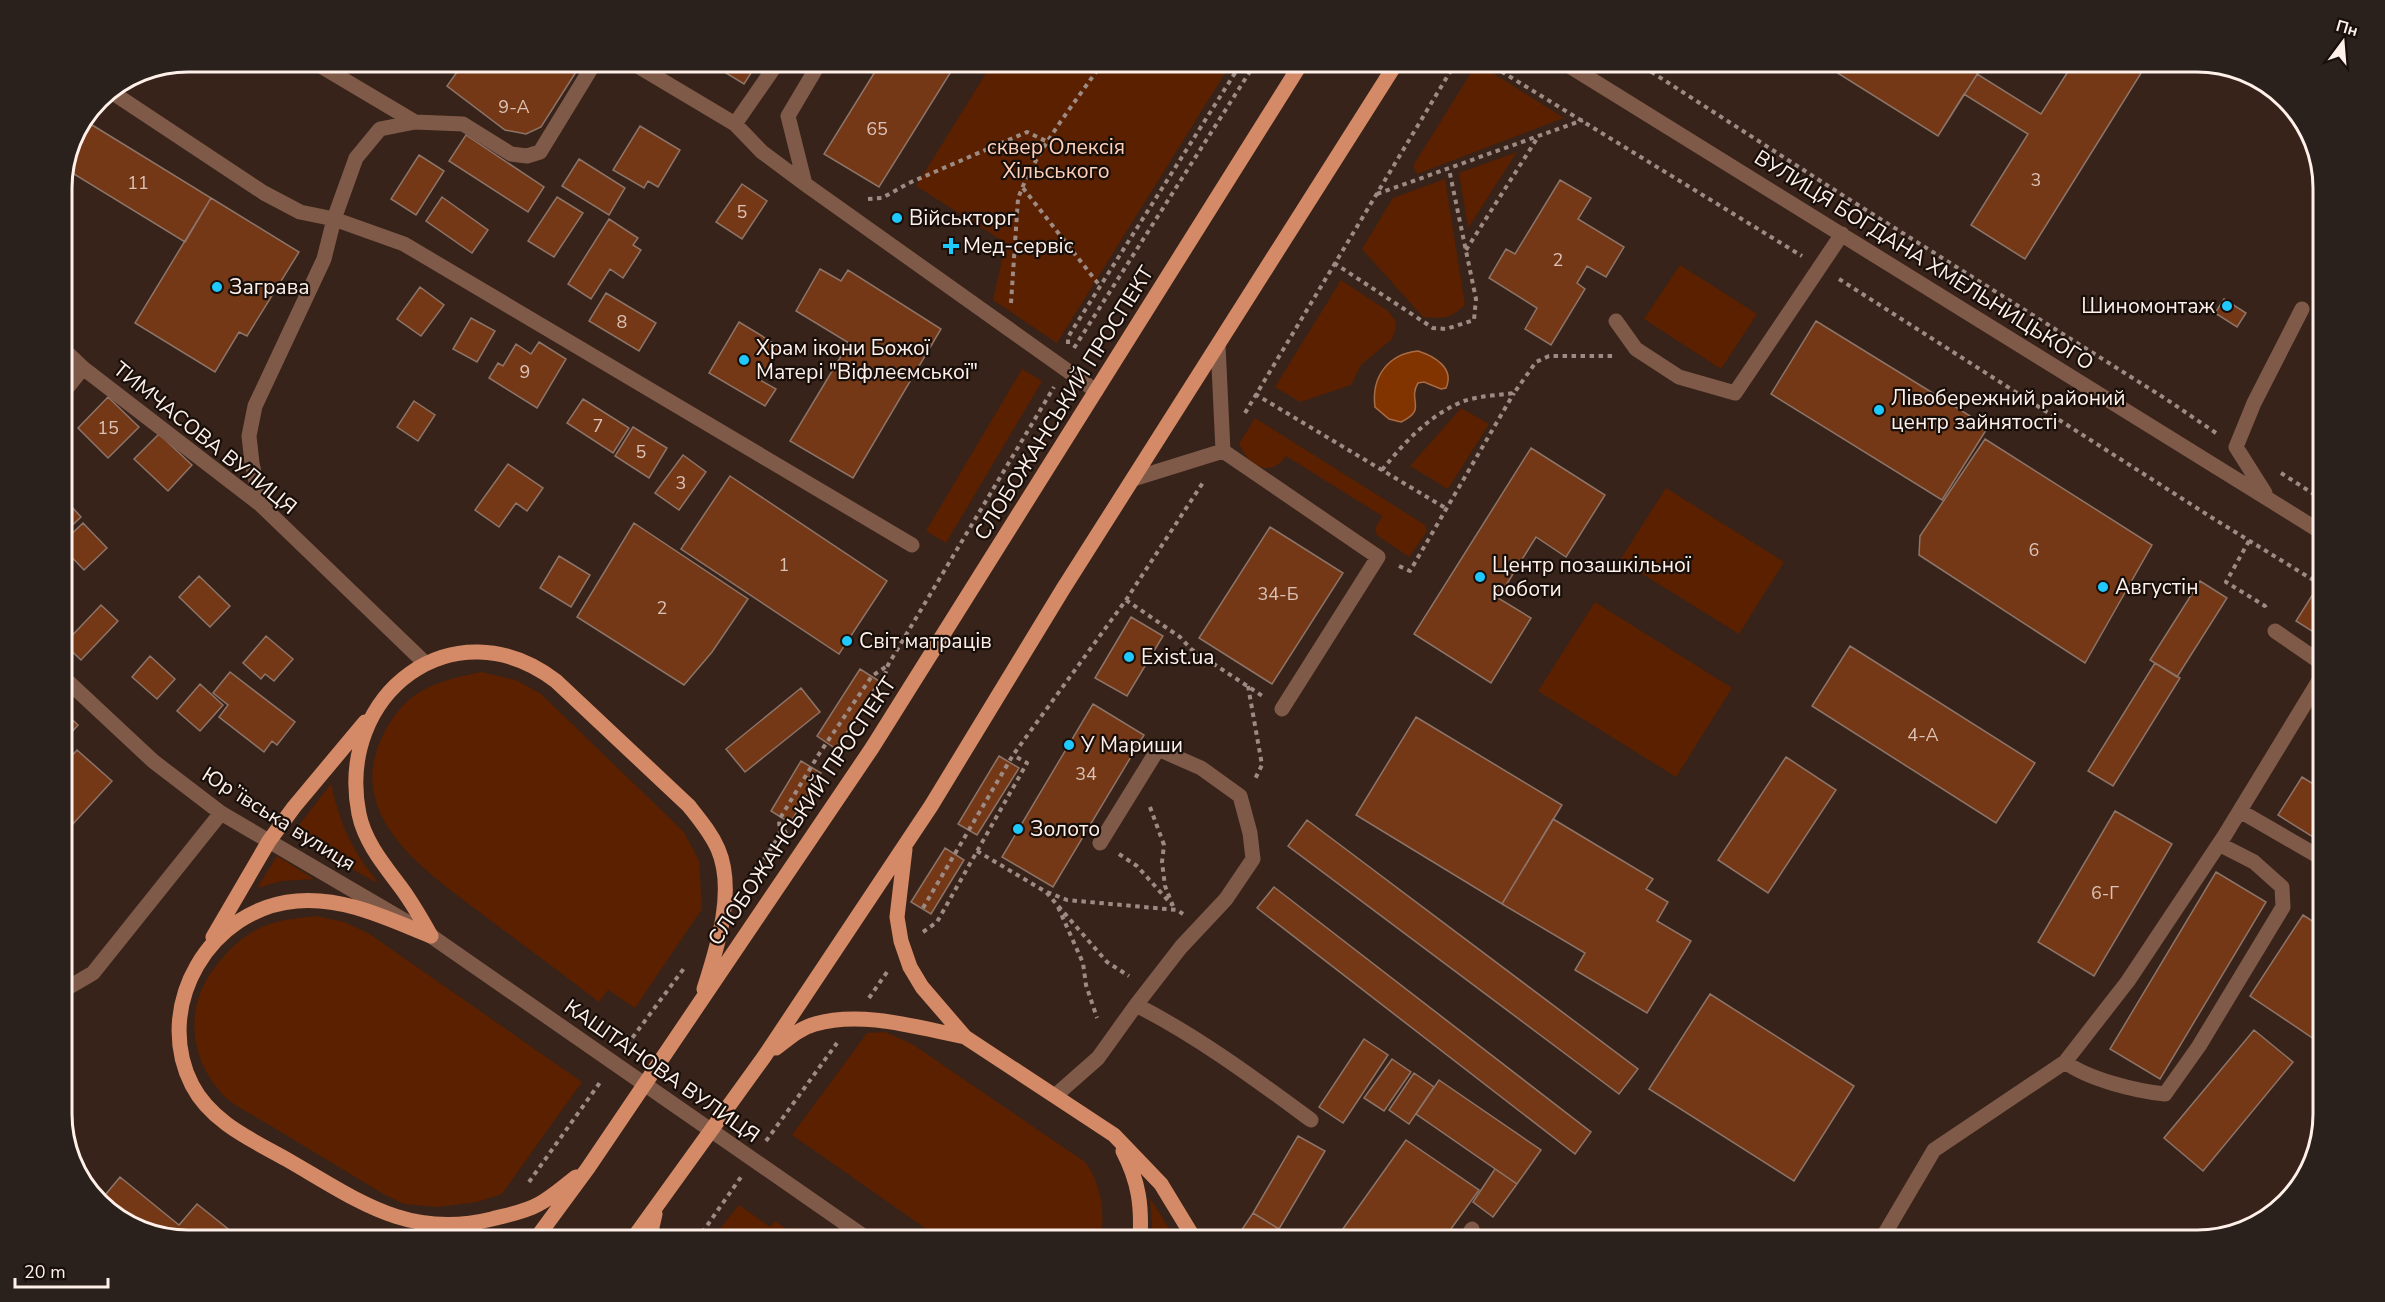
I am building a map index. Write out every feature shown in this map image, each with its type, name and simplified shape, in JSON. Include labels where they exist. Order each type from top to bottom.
[{"type":"main road","name":"СЛОБОЖАНСЬКИЙ ПРОСПЕКТ","points":[[542,1230],[588,1168],[872,748],[1296,72]]},
{"type":"main road","points":[[640,1230],[764,1057],[906,844],[1133,479],[1391,72]]},
{"type":"main road","points":[[588,1168],[539,1204],[470,1224],[439,1226],[412,1222],[387,1215],[356,1199],[224,1122],[207,1107],[192,1085],[179,1047],[179,1025],[188,984],[269,841],[391,689],[425,663],[460,653],[488,653],[515,657],[538,667],[556,681],[689,806],[706,827],[721,860],[724,896],[722,923],[698,1006]]},
{"type":"main road","points":[[373,712],[361,744],[357,769],[356,791],[359,817],[372,847],[431,936]]},
{"type":"main road","points":[[906,844],[897,917],[901,941],[910,967],[922,987],[965,1037],[1114,1135],[1161,1184],[1189,1230]]},
{"type":"main road","points":[[201,958],[221,935],[240,920],[265,907],[296,901],[322,901],[349,905],[431,936]]},
{"type":"main road","points":[[764,1057],[794,1034],[815,1024],[834,1021],[881,1020],[965,1037]]},
{"type":"main road","points":[[1114,1135],[1134,1172],[1142,1210],[1141,1230]]},
{"type":"main road","points":[[651,1230],[656,1209]]},
{"type":"street","points":[[331,72],[415,123]]},
{"type":"street","points":[[261,506],[249,436],[255,406],[324,259],[334,219],[356,158],[380,129],[415,123],[463,124],[511,154],[527,156],[540,152],[589,72]]},
{"type":"street","points":[[648,72],[735,124],[762,152],[805,184],[1009,328],[1066,364],[1096,391]]},
{"type":"street","points":[[735,124],[771,72]]},
{"type":"street","points":[[805,184],[788,116],[814,72]]},
{"type":"street","name":"ВУЛИЦЯ БОГДАНА ХМЕЛЬНИЦЬКОГО","points":[[1579,72],[2313,527]]},
{"type":"street","points":[[118,96],[264,193],[300,212],[334,219],[404,244],[912,545]]},
{"type":"street","points":[[1616,321],[1636,349],[1679,377],[1735,393],[1842,234]]},
{"type":"street","points":[[2268,498],[2236,447],[2254,403],[2302,309]]},
{"type":"street","points":[[1218,345],[1223,451]]},
{"type":"street","name":"ТИМЧАСОВА ВУЛИЦЯ","points":[[72,358],[261,506],[425,663]]},
{"type":"street","points":[[72,382],[83,368]]},
{"type":"street","points":[[1133,479],[1223,451]]},
{"type":"street","points":[[1223,451],[1378,557],[1282,709]]},
{"type":"street","points":[[2274,631],[2313,665]]},
{"type":"street","name":"Юрʼївська вулиця","points":[[72,685],[153,761],[221,813],[431,936]]},
{"type":"street","points":[[1887,1230],[1934,1150],[2065,1062],[2128,981],[2219,844],[2313,691]]},
{"type":"street","points":[[1056,1095],[1098,1058],[1181,947],[1226,899],[1252,859],[1250,832],[1240,796],[1201,768],[1158,749],[1100,843]]},
{"type":"street","points":[[2240,811],[2313,853]]},
{"type":"street","points":[[72,985],[93,973],[221,813]]},
{"type":"street","points":[[2065,1062],[2077,1071],[2148,1092],[2165,1094],[2199,1046],[2283,907],[2282,887],[2254,862],[2219,844]]},
{"type":"street","name":"КАШТАНОВА ВУЛИЦЯ","points":[[431,936],[855,1230]]},
{"type":"street","points":[[1136,1005],[1167,1021],[1228,1059],[1311,1120]]},
{"type":"path","points":[[1009,328],[1018,200],[1022,188],[1048,142],[1096,72]]},
{"type":"path","points":[[1066,364],[1068,337],[1236,72]]},
{"type":"path","points":[[877,692],[888,665],[1066,364],[1250,72]]},
{"type":"path","points":[[922,910],[1013,755],[1126,600],[1223,451],[1255,394],[1450,72]]},
{"type":"path","points":[[1503,72],[1821,267],[2313,580]]},
{"type":"path","points":[[1652,72],[2166,399],[2236,447]]},
{"type":"path","points":[[1376,194],[1583,120]]},
{"type":"path","points":[[832,203],[882,198],[909,183],[1027,132],[1048,142]]},
{"type":"path","points":[[1466,251],[1539,136]]},
{"type":"path","points":[[1334,263],[1394,300],[1433,328],[1446,329],[1474,320],[1476,298],[1449,169]]},
{"type":"path","points":[[1022,188],[1100,286]]},
{"type":"path","points":[[1378,557],[1410,571],[1514,393],[1536,362],[1549,356],[1647,355]]},
{"type":"path","points":[[1382,470],[1406,441],[1443,412],[1464,401],[1514,393]]},
{"type":"path","points":[[1255,394],[1447,509]]},
{"type":"path","points":[[2274,468],[2313,493]]},
{"type":"path","points":[[2249,541],[2226,582],[2265,606]]},
{"type":"path","points":[[1126,600],[1282,709]]},
{"type":"path","points":[[780,835],[779,820],[819,754],[872,676],[888,665]]},
{"type":"path","points":[[1248,686],[1262,765],[1258,774]]},
{"type":"path","points":[[915,938],[937,922],[1026,763],[1013,755]]},
{"type":"path","points":[[1127,797],[1150,807],[1164,844],[1162,861],[1165,886],[1175,908]]},
{"type":"path","points":[[748,884],[780,835],[791,828]]},
{"type":"path","points":[[1100,843],[1137,866],[1198,930]]},
{"type":"path","points":[[977,851],[1046,892],[1066,900],[1175,908]]},
{"type":"path","points":[[1046,892],[1107,962],[1149,989]]},
{"type":"path","points":[[1056,904],[1083,963],[1086,985],[1106,1047]]},
{"type":"path","points":[[669,986],[692,959]]},
{"type":"green space","name":"сквер Олексія Хільського","points":[[987,72],[1226,72],[1057,343],[993,300],[1006,243],[916,186]]},
{"type":"green space","points":[[1471,72],[1491,72],[1564,118],[1417,174],[1413,166]]},
{"type":"green space","points":[[1517,152],[1468,228],[1459,173]]},
{"type":"green space","points":[[1445,179],[1465,305],[1446,317],[1423,317],[1362,249],[1393,198]]},
{"type":"green space","points":[[1680,265],[1757,314],[1721,369],[1644,319]]},
{"type":"green space","points":[[1341,280],[1388,311],[1395,320],[1396,327],[1392,339],[1361,365],[1351,385],[1300,402],[1275,387]]},
{"type":"green space","points":[[1022,369],[1042,381],[946,543],[926,531]]},
{"type":"green space","points":[[1461,408],[1489,424],[1448,489],[1410,466]]},
{"type":"green space","points":[[1255,418],[1425,525],[1427,531],[1409,557],[1377,535],[1375,529],[1382,516],[1286,456],[1273,467],[1266,468],[1253,463],[1239,444]]},
{"type":"green space","points":[[1666,488],[1784,562],[1739,634],[1620,560]]},
{"type":"green space","points":[[1595,602],[1732,688],[1676,777],[1538,691]]},
{"type":"green space","points":[[481,672],[516,680],[541,694],[684,832],[699,861],[702,909],[635,1008],[608,990],[599,1002],[420,865],[399,843],[383,819],[374,794],[373,766],[383,735],[392,719],[412,697],[423,690],[436,684]]},
{"type":"green space","points":[[331,784],[338,811],[348,835],[360,858],[377,881],[375,882],[292,834]]},
{"type":"green space","points":[[277,856],[314,879],[282,881],[257,888]]},
{"type":"green space","points":[[317,916],[344,922],[368,933],[582,1082],[502,1194],[477,1202],[438,1207],[404,1204],[385,1195],[238,1106],[224,1096],[214,1084],[200,1057],[194,1027],[195,1012],[205,983],[224,956],[246,936],[284,920]]},
{"type":"green space","points":[[885,1032],[912,1044],[1085,1162],[1095,1179],[1101,1199],[1102,1230],[928,1230],[792,1135],[867,1033]]},
{"type":"green space","points":[[1150,1198],[1170,1230],[1152,1230]]},
{"type":"green space","points":[[739,1205],[770,1227],[775,1221],[788,1230],[719,1230]]},
{"type":"shaded area","points":[[1418,351],[1436,360],[1445,369],[1448,374],[1446,388],[1441,389],[1424,382],[1418,383],[1414,395],[1414,413],[1401,422],[1389,419],[1375,407],[1374,396],[1379,377],[1390,362],[1407,353]]},
{"type":"building","points":[[457,72],[576,72],[541,127],[526,134],[505,130],[447,86]]},
{"type":"building","points":[[724,72],[752,72],[744,84]]},
{"type":"building","points":[[875,72],[951,72],[879,187],[824,154]]},
{"type":"building","points":[[1836,72],[1979,72],[1938,136]]},
{"type":"building","points":[[1836,72],[1978,72],[1977,74],[2041,114],[2068,72],[2142,72],[2025,259],[1971,225],[2028,134],[1964,94],[1938,136]]},
{"type":"building","points":[[91,125],[211,198],[185,242],[73,173],[81,143]]},
{"type":"building","points":[[640,126],[680,150],[658,187],[648,181],[644,188],[613,170]]},
{"type":"building","points":[[466,135],[544,187],[528,212],[449,161]]},
{"type":"building","points":[[419,155],[444,171],[416,215],[391,199]]},
{"type":"building","points":[[579,159],[625,188],[609,215],[562,186]]},
{"type":"building","points":[[1560,180],[1591,198],[1578,219],[1624,247],[1606,277],[1587,266],[1577,283],[1585,289],[1551,345],[1525,329],[1537,308],[1489,278],[1506,249],[1515,254]]},
{"type":"building","points":[[742,184],[767,201],[742,239],[716,222]]},
{"type":"building","points":[[442,197],[488,230],[472,253],[426,221]]},
{"type":"building","points":[[557,197],[583,213],[554,257],[528,241]]},
{"type":"building","name":"Заграва","points":[[211,198],[299,252],[247,336],[239,332],[215,372],[135,323]]},
{"type":"building","points":[[609,219],[638,238],[633,245],[641,250],[623,278],[610,269],[591,299],[568,284]]},
{"type":"building","points":[[820,269],[841,281],[848,270],[941,329],[853,478],[790,441],[849,343],[796,311]]},
{"type":"building","points":[[420,287],[444,305],[421,336],[397,319]]},
{"type":"building","points":[[606,293],[656,323],[639,351],[589,321]]},
{"type":"building","name":"Шиномонтаж","points":[[2224,299],[2246,313],[2237,327],[2215,313]]},
{"type":"building","points":[[471,318],[495,331],[477,362],[453,349]]},
{"type":"building","name":"Лівобережний районий центр зайнятості","points":[[1816,321],[1988,427],[1942,500],[1771,394]]},
{"type":"building","name":"Храм ікони Божої Матері \"Віфлеємської\"","points":[[739,322],[780,347],[760,380],[776,389],[765,406],[709,373]]},
{"type":"building","points":[[539,342],[566,359],[537,408],[489,378],[498,363],[503,366],[516,344],[531,354]]},
{"type":"building","points":[[108,397],[139,427],[108,458],[78,428]]},
{"type":"building","points":[[583,399],[629,428],[613,453],[567,423]]},
{"type":"building","points":[[414,401],[435,415],[418,441],[397,427]]},
{"type":"building","points":[[633,427],[667,448],[649,478],[615,456]]},
{"type":"building","points":[[159,434],[192,465],[168,491],[134,459]]},
{"type":"building","points":[[1985,439],[2152,545],[2085,663],[1919,555],[1920,536]]},
{"type":"building","name":"Центр позашкільної роботи","points":[[1531,448],[1605,495],[1566,557],[1536,537],[1498,598],[1531,618],[1491,683],[1414,634]]},
{"type":"building","points":[[683,455],[706,472],[679,510],[655,493]]},
{"type":"building","points":[[508,464],[543,488],[527,511],[516,503],[499,527],[475,510]]},
{"type":"building","points":[[730,476],[887,581],[839,654],[681,549]]},
{"type":"building","points":[[72,507],[81,517],[72,526]]},
{"type":"building","points":[[83,523],[107,548],[84,570],[72,557],[72,533]]},
{"type":"building","points":[[634,523],[748,599],[712,652],[684,685],[577,617]]},
{"type":"building","points":[[1270,527],[1343,573],[1272,684],[1199,638]]},
{"type":"building","points":[[559,556],[590,575],[571,607],[540,588]]},
{"type":"building","points":[[199,576],[230,606],[210,627],[179,597]]},
{"type":"building","points":[[2200,581],[2227,598],[2177,677],[2150,660]]},
{"type":"building","points":[[2313,594],[2313,632],[2296,621]]},
{"type":"building","points":[[101,605],[118,621],[81,660],[72,652],[72,636]]},
{"type":"building","name":"Exist.ua","points":[[1131,617],[1163,636],[1127,696],[1095,678]]},
{"type":"building","points":[[266,636],[293,659],[274,681],[265,674],[261,679],[243,663]]},
{"type":"building","points":[[1850,646],[2035,763],[1996,823],[1812,706]]},
{"type":"building","points":[[150,656],[175,679],[157,699],[132,677]]},
{"type":"building","points":[[2155,663],[2180,678],[2113,786],[2088,771]]},
{"type":"building","points":[[860,669],[879,681],[836,749],[817,736]]},
{"type":"building","points":[[230,672],[295,722],[277,745],[272,741],[264,752],[219,717],[228,705],[213,693]]},
{"type":"building","points":[[200,684],[223,705],[200,731],[177,711]]},
{"type":"building","points":[[801,688],[820,712],[745,772],[726,749]]},
{"type":"building","points":[[1093,704],[1144,735],[1053,887],[1002,857]]},
{"type":"building","points":[[1416,717],[1562,805],[1502,904],[1356,815]]},
{"type":"building","points":[[72,719],[78,725],[72,732]]},
{"type":"building","points":[[77,750],[112,781],[72,825],[72,756]]},
{"type":"building","points":[[999,756],[1019,768],[977,835],[958,824]]},
{"type":"building","points":[[1786,757],[1836,790],[1768,893],[1718,860]]},
{"type":"building","points":[[801,761],[821,773],[790,823],[771,811]]},
{"type":"building","points":[[2302,777],[2313,784],[2313,837],[2278,815]]},
{"type":"building","points":[[2115,811],[2172,844],[2094,976],[2038,942]]},
{"type":"building","points":[[1553,819],[1653,879],[1646,889],[1668,902],[1657,921],[1691,941],[1647,1013],[1575,970],[1585,953],[1502,904]]},
{"type":"building","points":[[1307,820],[1638,1069],[1619,1094],[1288,846]]},
{"type":"building","points":[[945,848],[964,860],[931,914],[911,902]]},
{"type":"building","points":[[2216,872],[2266,902],[2160,1079],[2110,1049]]},
{"type":"building","points":[[1274,887],[1591,1132],[1575,1154],[1257,908]]},
{"type":"building","points":[[2303,915],[2313,922],[2313,1038],[2250,996]]},
{"type":"building","points":[[1710,994],[1854,1086],[1794,1181],[1649,1089]]},
{"type":"building","points":[[2254,1030],[2293,1062],[2203,1171],[2164,1138]]},
{"type":"building","points":[[1364,1039],[1388,1055],[1343,1123],[1319,1107]]},
{"type":"building","points":[[1392,1059],[1411,1072],[1384,1111],[1364,1098]]},
{"type":"building","points":[[1414,1073],[1434,1087],[1409,1124],[1389,1110]]},
{"type":"building","points":[[1439,1080],[1541,1150],[1517,1184],[1416,1114]]},
{"type":"building","points":[[1298,1136],[1325,1151],[1279,1229],[1253,1213]]},
{"type":"building","points":[[1406,1140],[1479,1190],[1450,1230],[1342,1230]]},
{"type":"building","points":[[1495,1169],[1517,1184],[1493,1217],[1473,1202]]},
{"type":"building","points":[[120,1177],[179,1225],[197,1204],[230,1230],[188,1230],[158,1226],[123,1210],[105,1195]]},
{"type":"building","points":[[1253,1213],[1279,1229],[1278,1230],[1242,1230]]},
{"type":"place","name":"Військторг","points":[[897,218]]},
{"type":"place","name":"Мед-сервіс","points":[[951,246]]},
{"type":"place","name":"Заграва","points":[[217,287]]},
{"type":"place","name":"Шиномонтаж","points":[[2227,306]]},
{"type":"place","name":"Храм ікони Божої Матері \"Віфлеємської\"","points":[[744,360]]},
{"type":"place","name":"Лівобережний районий центр зайнятості","points":[[1879,410]]},
{"type":"place","name":"Центр позашкільної роботи","points":[[1480,577]]},
{"type":"place","name":"Августін","points":[[2103,587]]},
{"type":"place","name":"Світ матраців","points":[[847,641]]},
{"type":"place","name":"Exist.ua","points":[[1129,657]]},
{"type":"place","name":"У Мариши","points":[[1069,745]]},
{"type":"place","name":"Золото","points":[[1018,829]]}]
